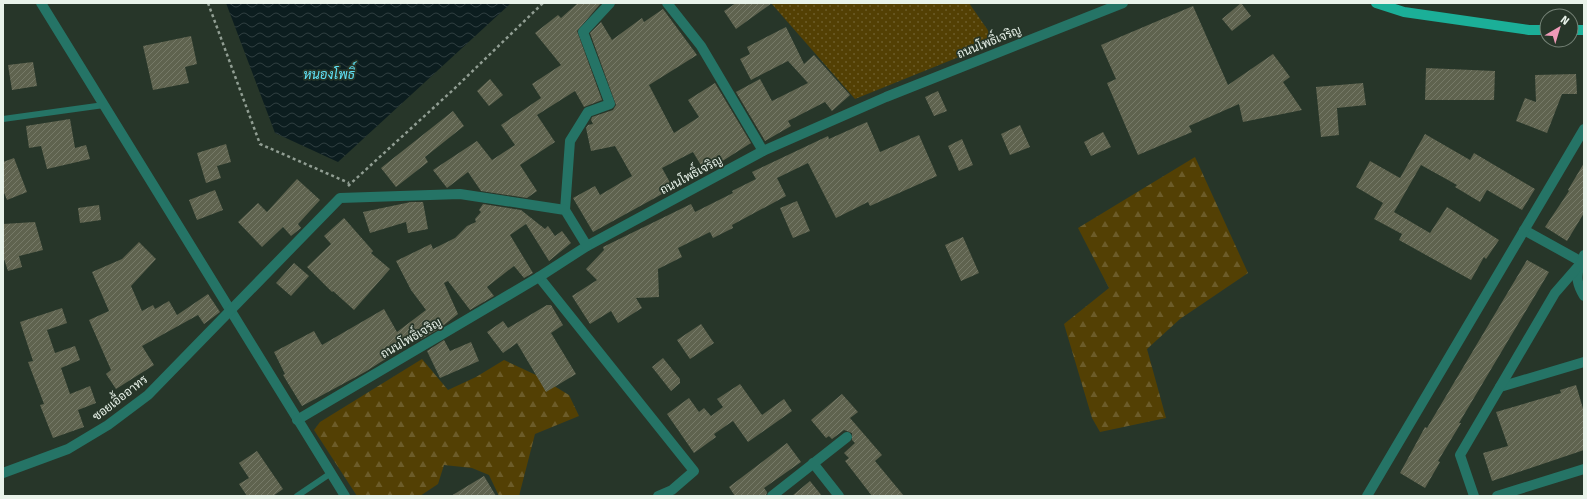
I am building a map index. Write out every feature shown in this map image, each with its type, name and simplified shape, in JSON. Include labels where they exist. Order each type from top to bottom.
[{"type":"main road","points":[[1376,3],[1404,12],[1529,30],[1539,30]]},
{"type":"street","points":[[41,3],[345,496]]},
{"type":"street","points":[[587,246],[565,210],[570,141],[588,112],[610,104],[583,32],[610,3]]},
{"type":"street","points":[[667,3],[701,46],[763,151]]},
{"type":"street","name":"ถนนโพธิ์เจริญ","points":[[297,420],[539,277],[587,246],[763,151],[886,97],[1123,3]]},
{"type":"street","points":[[1367,496],[1584,130]]},
{"type":"street","name":"ซอยเอื้ออาทร","points":[[3,472],[68,449],[108,425],[148,395],[340,198],[460,194],[565,210]]},
{"type":"street","points":[[1524,230],[1583,259]]},
{"type":"street","points":[[1583,259],[1578,271],[1577,280],[1579,289],[1584,296]]},
{"type":"street","points":[[1474,496],[1460,455],[1555,293],[1583,259]]},
{"type":"street","points":[[539,277],[694,471],[672,490],[658,496]]},
{"type":"street","points":[[1500,387],[1584,362]]},
{"type":"street","points":[[772,496],[847,437]]},
{"type":"street","points":[[813,463],[839,496]]},
{"type":"street","points":[[1497,496],[1584,469]]},
{"type":"lane","points":[[3,119],[104,105]]},
{"type":"lane","points":[[297,496],[331,473]]},
{"type":"path","points":[[208,3],[260,144],[349,183],[454,89],[543,3]]},
{"type":"green space","points":[[771,3],[969,3],[996,42],[855,99]]},
{"type":"green space","points":[[1195,157],[1248,273],[1180,319],[1147,349],[1166,418],[1100,432],[1092,418],[1064,324],[1109,288],[1078,228]]},
{"type":"green space","points":[[422,359],[448,390],[476,377],[504,360],[536,375],[569,395],[579,416],[535,434],[519,496],[499,496],[489,475],[472,468],[444,465],[438,484],[420,496],[357,496],[314,430],[320,422]]},
{"type":"water","name":"หนองโพธิ์","points":[[226,3],[511,3],[338,162],[275,133]]},
{"type":"building","points":[[578,3],[601,3],[577,31],[602,100],[584,107],[575,91],[537,115],[555,142],[520,165],[537,191],[527,198],[481,191],[468,172],[447,188],[433,170],[477,141],[492,160],[515,145],[501,125],[541,98],[532,84],[561,65],[535,33],[558,15],[561,18]]},
{"type":"building","points":[[736,3],[772,3],[736,29],[724,11]]},
{"type":"building","points":[[1241,3],[1251,16],[1232,31],[1222,19]]},
{"type":"building","points":[[1193,6],[1228,85],[1273,54],[1290,77],[1283,82],[1302,110],[1243,122],[1239,104],[1189,126],[1192,132],[1138,155],[1107,83],[1116,79],[1101,45]]},
{"type":"building","points":[[663,9],[697,55],[649,85],[674,133],[699,117],[688,100],[715,83],[751,143],[705,172],[693,152],[662,168],[673,188],[593,232],[573,198],[595,186],[600,195],[632,176],[615,146],[591,151],[586,128],[588,125],[593,124],[591,120],[592,117],[613,110],[616,105],[590,33],[601,22],[612,40],[642,18],[644,22]]},
{"type":"building","points":[[786,27],[804,64],[814,55],[850,95],[832,111],[825,102],[788,121],[791,126],[765,141],[736,92],[760,79],[772,101],[808,83],[788,61],[751,80],[740,59],[750,54],[747,47]]},
{"type":"building","points":[[191,36],[197,64],[185,67],[189,83],[153,90],[143,46]]},
{"type":"building","points":[[33,62],[37,86],[12,90],[8,65]]},
{"type":"building","points":[[1426,68],[1495,71],[1494,100],[1425,100]]},
{"type":"building","points":[[1576,74],[1577,94],[1562,94],[1547,133],[1516,121],[1525,98],[1536,102],[1535,75]]},
{"type":"building","points":[[490,79],[503,95],[489,106],[477,91]]},
{"type":"building","points":[[1363,83],[1366,105],[1337,108],[1339,135],[1321,137],[1316,87]]},
{"type":"building","points":[[938,91],[947,111],[934,116],[925,97]]},
{"type":"building","points":[[453,111],[464,126],[425,157],[428,162],[396,187],[381,168]]},
{"type":"building","points":[[70,119],[75,148],[86,145],[90,159],[47,169],[41,146],[29,148],[26,126]]},
{"type":"building","points":[[867,122],[880,152],[919,135],[937,176],[870,206],[868,202],[836,218],[808,163],[777,178],[786,196],[732,225],[733,228],[713,238],[710,232],[678,248],[682,257],[658,269],[659,297],[636,298],[642,308],[618,323],[611,311],[590,324],[572,296],[597,280],[586,269],[604,250],[603,247],[691,204],[695,212],[733,193],[732,191],[756,179],[752,172],[828,136],[829,139]]},
{"type":"building","points":[[1020,125],[1030,147],[1010,155],[1001,134]]},
{"type":"building","points":[[1103,132],[1111,147],[1091,156],[1084,142]]},
{"type":"building","points":[[1425,134],[1470,160],[1474,153],[1535,189],[1522,210],[1487,190],[1480,202],[1455,187],[1457,185],[1421,165],[1394,212],[1430,233],[1447,207],[1499,240],[1486,259],[1484,257],[1471,280],[1399,240],[1402,234],[1374,219],[1383,203],[1356,187],[1370,161],[1400,178]]},
{"type":"building","points":[[962,139],[973,165],[959,171],[948,146]]},
{"type":"building","points":[[226,144],[231,162],[217,166],[221,178],[206,183],[197,153]]},
{"type":"building","points":[[14,158],[27,192],[7,200],[3,190],[3,162]]},
{"type":"building","points":[[1584,163],[1584,213],[1567,241],[1545,227],[1569,191],[1568,190]]},
{"type":"building","points":[[297,179],[320,200],[298,224],[301,228],[291,236],[283,227],[262,247],[238,222],[258,203],[267,212]]},
{"type":"building","points":[[215,190],[223,210],[197,220],[189,200]]},
{"type":"building","points":[[797,201],[810,231],[793,238],[780,208]]},
{"type":"building","points":[[411,202],[423,202],[428,229],[408,233],[406,222],[370,233],[363,212]]},
{"type":"building","points":[[483,204],[521,210],[545,229],[548,226],[555,236],[562,231],[571,243],[549,261],[526,224],[510,235],[533,273],[524,278],[514,266],[487,287],[494,296],[470,310],[448,281],[444,283],[458,314],[439,329],[421,339],[420,337],[365,372],[302,406],[283,375],[285,374],[274,352],[314,331],[322,345],[384,309],[397,332],[426,310],[411,290],[396,261],[431,244],[433,249],[455,238],[467,226],[476,222],[475,219],[481,212],[479,210]]},
{"type":"building","points":[[99,205],[101,220],[80,223],[78,208]]},
{"type":"building","points":[[344,218],[373,251],[371,253],[390,269],[354,310],[333,291],[332,292],[307,267],[331,244],[324,236]]},
{"type":"building","points":[[35,222],[43,250],[19,256],[22,267],[8,271],[3,256],[3,224]]},
{"type":"building","points":[[963,237],[979,273],[961,281],[945,245]]},
{"type":"building","points":[[139,242],[156,259],[131,286],[142,311],[153,305],[155,309],[169,301],[177,315],[208,294],[220,312],[204,324],[198,315],[142,346],[154,365],[116,389],[106,374],[111,370],[89,320],[109,311],[92,272],[122,259]]},
{"type":"building","points":[[1527,260],[1549,272],[1459,423],[1461,423],[1438,461],[1440,462],[1425,488],[1400,473],[1425,427],[1427,428]]},
{"type":"building","points":[[294,263],[309,276],[291,296],[276,283]]},
{"type":"building","points":[[547,305],[551,305],[563,325],[551,333],[576,374],[546,392],[517,343],[503,353],[487,332],[503,321],[508,328]]},
{"type":"building","points":[[62,308],[67,323],[47,330],[55,353],[75,346],[80,360],[61,368],[70,394],[90,386],[96,403],[78,410],[84,427],[53,438],[40,405],[44,404],[28,362],[33,361],[20,322]]},
{"type":"building","points":[[701,324],[714,343],[690,359],[677,340]]},
{"type":"building","points":[[444,340],[450,351],[471,342],[479,361],[440,378],[427,351]]},
{"type":"building","points":[[663,358],[680,379],[680,383],[671,391],[652,367]]},
{"type":"building","points":[[740,384],[762,415],[784,399],[792,411],[748,442],[733,421],[714,434],[716,437],[694,453],[667,414],[689,398],[699,412],[704,408],[711,416],[723,407],[717,399]]},
{"type":"building","points":[[1576,385],[1584,412],[1584,450],[1492,481],[1483,453],[1508,446],[1496,412],[1561,393],[1560,390]]},
{"type":"building","points":[[842,394],[858,412],[850,418],[882,455],[875,461],[904,496],[872,496],[845,461],[849,458],[844,453],[855,443],[852,440],[852,433],[844,430],[832,439],[829,436],[826,438],[811,420]]},
{"type":"building","points":[[787,443],[801,462],[764,488],[767,492],[766,496],[735,496],[729,487]]},
{"type":"building","points":[[257,451],[283,489],[273,496],[247,496],[239,484],[249,478],[239,463]]},
{"type":"building","points":[[484,476],[496,496],[451,496]]},
{"type":"building","points":[[810,481],[822,496],[792,496]]}]
